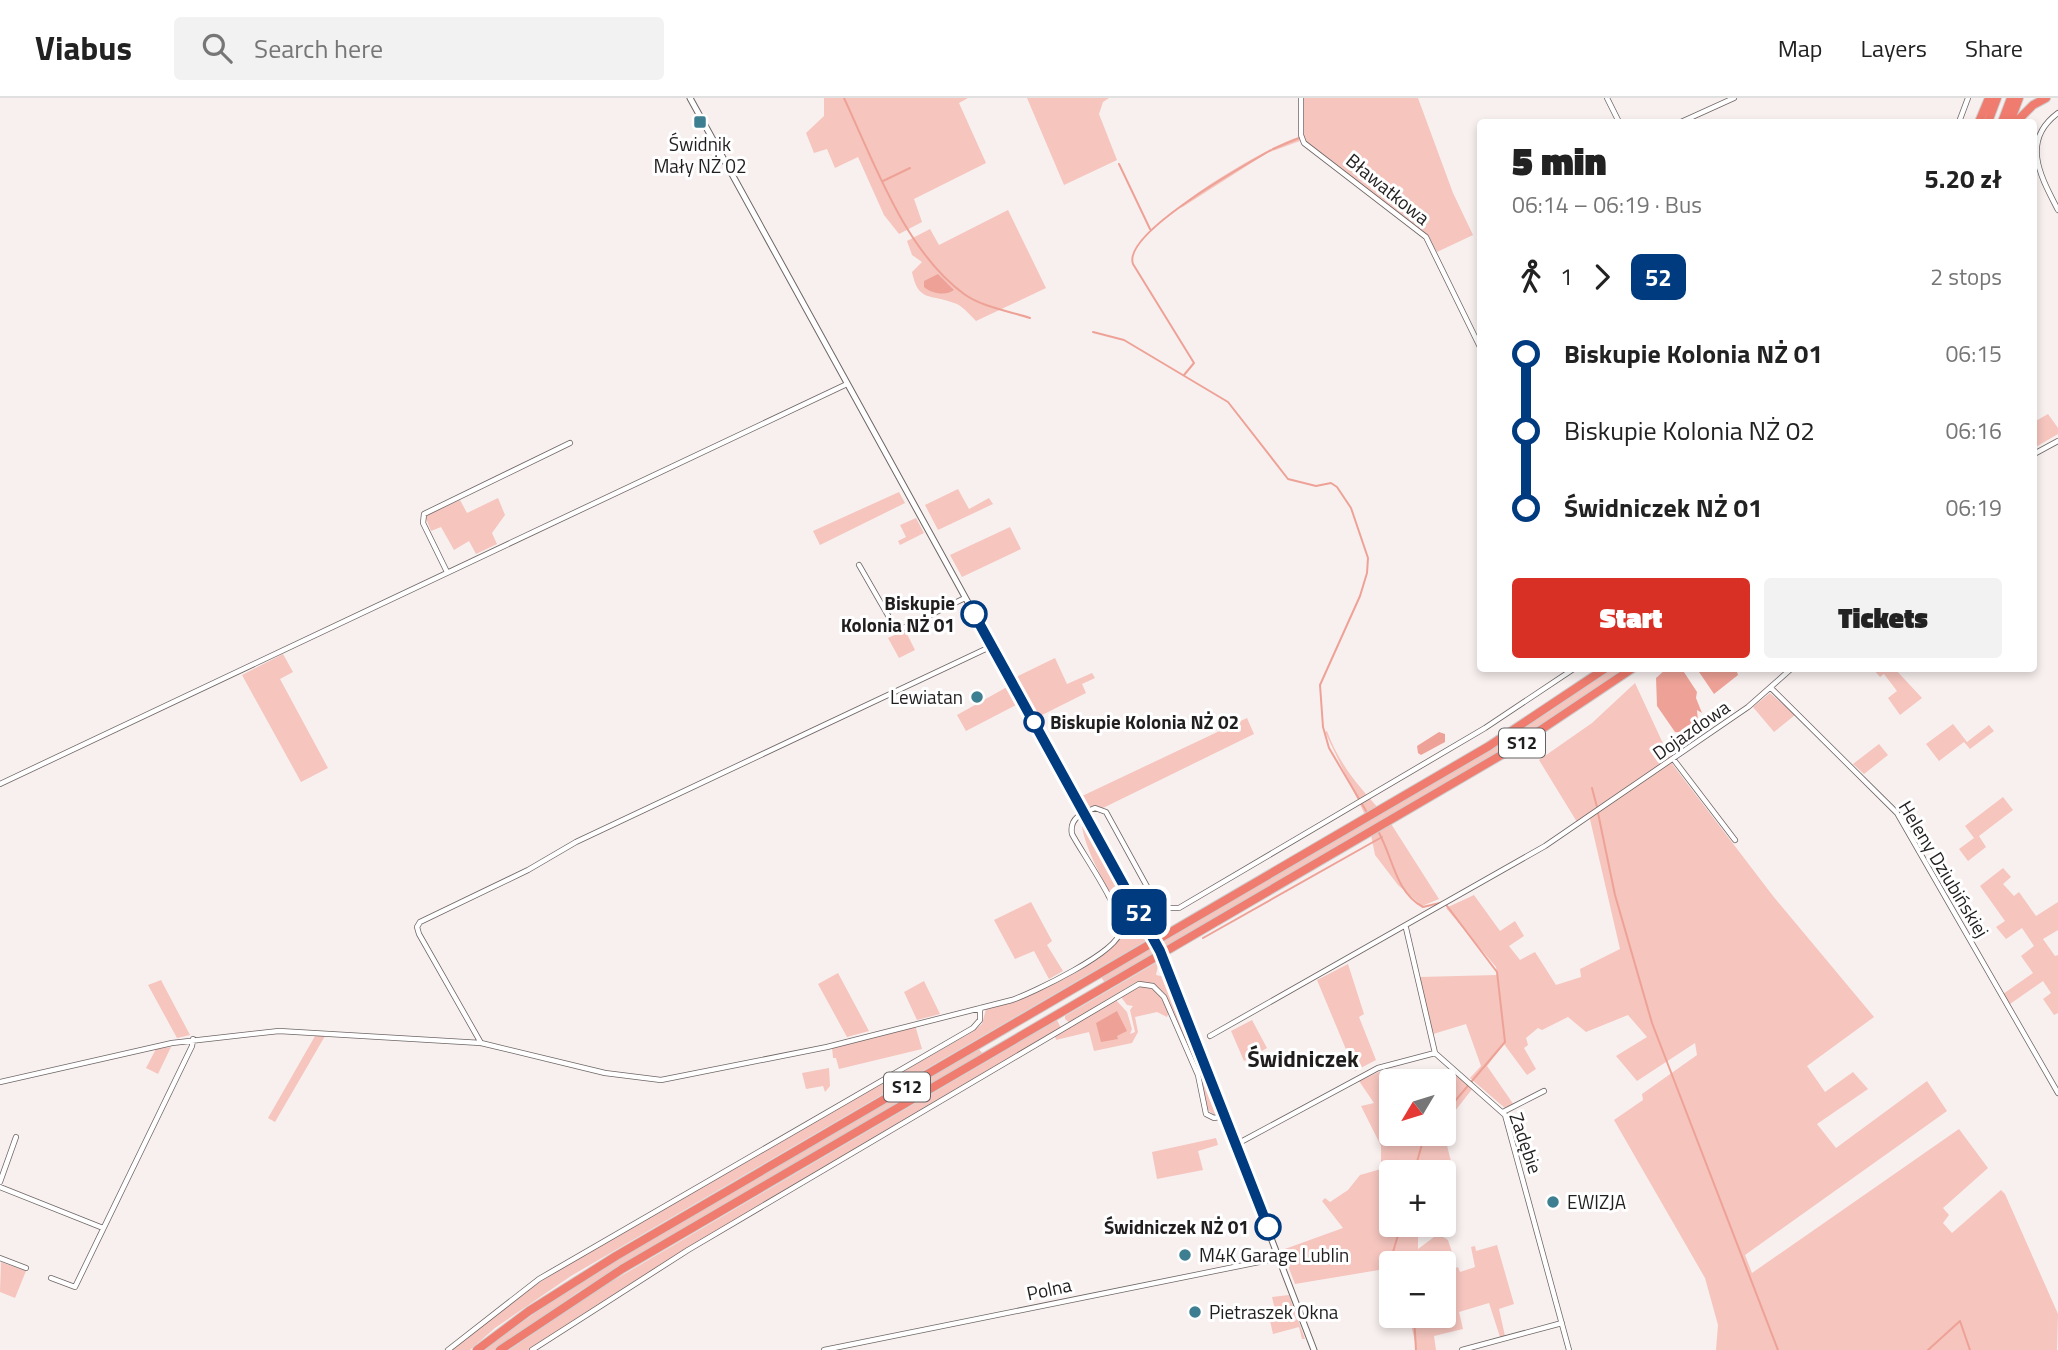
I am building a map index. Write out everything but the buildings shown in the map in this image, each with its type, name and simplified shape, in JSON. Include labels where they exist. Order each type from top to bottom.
[{"type":"highway","points":[[1980,119],[1989,98]]},
{"type":"highway","points":[[1989,119],[1997,98]]},
{"type":"highway","points":[[2003,119],[2011,98]]},
{"type":"highway","points":[[2011,119],[2019,98]]},
{"type":"highway","points":[[2019,119],[2033,105],[2046,98]]},
{"type":"highway","name":"S12","points":[[477,1350],[529,1311],[594,1269],[1522,727],[1600,672]]},
{"type":"highway","name":"S12","points":[[500,1350],[621,1269],[1542,731],[1627,672]]},
{"type":"street","points":[[690,98],[1167,967],[1314,1350]]},
{"type":"street","name":"Bławatkowa","points":[[1301,98],[1301,135],[1304,143],[1426,237],[1477,341]]},
{"type":"street","points":[[1607,98],[1618,119]]},
{"type":"street","points":[[1688,119],[1734,98]]},
{"type":"street","points":[[1960,119],[1968,98]]},
{"type":"street","points":[[2037,145],[2042,130],[2058,113]]},
{"type":"street","points":[[2037,164],[2058,210]]},
{"type":"street","points":[[0,784],[847,384]]},
{"type":"street","points":[[2037,452],[2058,441]]},
{"type":"street","points":[[447,572],[424,523],[424,514],[570,443]]},
{"type":"street","points":[[859,565],[897,631],[965,598]]},
{"type":"street","points":[[481,1043],[419,934],[417,927],[420,922],[524,872],[562,849],[992,646]]},
{"type":"street","points":[[0,1082],[192,1040],[279,1031],[481,1043],[605,1073],[661,1080],[827,1047],[979,1008],[1032,993],[1100,954],[1118,938],[1117,917],[1091,864],[1072,834],[1072,822],[1083,813],[1095,808],[1106,811],[1152,897],[1163,907],[1175,909],[1485,728],[1569,672]]},
{"type":"street","name":"Dojazdowa","points":[[1210,1036],[1441,908],[1594,814],[1674,760],[1771,688],[1788,672]]},
{"type":"street","name":"Heleny Dziubińskiej","points":[[1771,688],[1897,813],[2058,1093]]},
{"type":"street","points":[[1674,760],[1735,841]]},
{"type":"street","points":[[1237,1144],[1378,1068],[1435,1053],[1406,928]]},
{"type":"street","points":[[532,1350],[688,1250],[1139,984],[1153,986],[1164,997],[1198,1075],[1206,1114],[1214,1118],[1225,1115]]},
{"type":"street","points":[[448,1350],[539,1279],[973,1028],[980,1020],[979,1008]]},
{"type":"street","points":[[51,1278],[75,1287],[192,1046],[192,1040]]},
{"type":"street","name":"Zadębie","points":[[1435,1053],[1503,1112],[1569,1350]]},
{"type":"street","points":[[1503,1112],[1544,1091]]},
{"type":"street","points":[[16,1137],[0,1185],[104,1228]]},
{"type":"street","points":[[0,1258],[26,1268]]},
{"type":"street","name":"Polna","points":[[824,1350],[1280,1258]]},
{"type":"street","points":[[1462,1350],[1562,1323]]},
{"type":"shaded area","points":[[824,98],[968,98],[959,103],[986,163],[914,199],[922,222],[899,234],[884,215],[858,157],[835,168],[827,149],[814,153],[806,133],[824,116]]},
{"type":"shaded area","points":[[1027,98],[1109,98],[1103,102],[1099,114],[1117,160],[1064,185]]},
{"type":"shaded area","points":[[1302,98],[1418,98],[1453,193],[1473,235],[1437,252],[1428,236],[1303,140]]},
{"type":"shaded area","points":[[1299,137],[1300,141],[1267,153],[1181,208],[1236,168]]},
{"type":"shaded area","points":[[1008,210],[1046,288],[976,321],[957,304],[922,293],[912,272],[922,262],[912,255],[907,241],[930,229],[939,245]]},
{"type":"shaded area","points":[[938,274],[954,290],[939,293],[924,287],[924,281]]},
{"type":"shaded area","points":[[2048,414],[2058,428],[2058,434],[2037,446],[2037,420]]},
{"type":"shaded area","points":[[958,489],[969,509],[989,498],[993,504],[938,530],[925,505]]},
{"type":"shaded area","points":[[899,492],[905,503],[820,545],[813,531]]},
{"type":"shaded area","points":[[498,498],[505,515],[492,533],[497,544],[476,554],[469,541],[454,550],[441,527],[431,531],[425,516],[460,500],[467,513]]},
{"type":"shaded area","points":[[916,518],[924,533],[900,545],[898,541],[906,537],[900,525]]},
{"type":"shaded area","points":[[1010,527],[1021,549],[962,577],[950,555]]},
{"type":"shaded area","points":[[905,630],[915,650],[899,658],[888,638]]},
{"type":"shaded area","points":[[283,654],[293,672],[280,679],[328,768],[301,782],[242,675]]},
{"type":"shaded area","points":[[1055,658],[1067,684],[1092,673],[1095,678],[1082,684],[1086,693],[1038,717],[1016,677]]},
{"type":"shaded area","points":[[1607,672],[1623,672],[1517,743],[1388,819],[1439,899],[1422,906],[1398,885],[1375,855],[1370,830],[1105,983],[1101,977],[1366,817],[1325,732],[1327,731],[1350,774],[1382,812],[1549,712]]},
{"type":"shaded area","points":[[1663,672],[1684,672],[1697,692],[1696,698],[1702,713],[1697,710],[1698,721],[1681,733],[1675,732],[1657,706],[1656,678]]},
{"type":"shaded area","points":[[1699,672],[1737,672],[1738,675],[1714,694]]},
{"type":"shaded area","points":[[1876,672],[1898,672],[1922,698],[1900,715],[1888,698],[1897,691],[1884,674],[1880,677]]},
{"type":"shaded area","points":[[1635,683],[1673,765],[1773,896],[1874,1017],[1807,1066],[1825,1092],[1853,1072],[1868,1089],[1817,1124],[1836,1148],[1927,1081],[1947,1111],[1745,1255],[1752,1273],[1959,1129],[1988,1168],[1943,1208],[1949,1215],[1943,1223],[1952,1233],[2001,1190],[2005,1194],[2058,1314],[2057,1350],[1716,1350],[1718,1325],[1705,1278],[1614,1120],[1643,1100],[1642,1094],[1697,1055],[1695,1043],[1637,1081],[1616,1056],[1647,1037],[1628,1015],[1586,1032],[1568,1017],[1542,1030],[1538,1028],[1526,1038],[1528,1045],[1524,1048],[1536,1069],[1527,1075],[1504,1044],[1487,1066],[1514,1105],[1506,1109],[1470,1078],[1481,1066],[1466,1024],[1430,1035],[1419,977],[1497,975],[1496,967],[1446,908],[1474,895],[1500,931],[1515,921],[1524,936],[1509,946],[1520,960],[1535,952],[1556,985],[1581,977],[1580,969],[1620,949],[1589,815],[1577,822],[1539,760],[1592,723]]},
{"type":"shaded area","points":[[1007,687],[1016,705],[966,731],[957,715]]},
{"type":"shaded area","points":[[1770,693],[1795,715],[1774,732],[1753,707]]},
{"type":"shaded area","points":[[1247,718],[1254,734],[1103,808],[1084,806],[1080,797]]},
{"type":"shaded area","points":[[1953,724],[1967,742],[1989,725],[1994,731],[1970,749],[1964,742],[1939,761],[1926,744]]},
{"type":"shaded area","points":[[1439,732],[1445,734],[1445,742],[1421,755],[1418,753],[1417,746]]},
{"type":"shaded area","points":[[1879,744],[1888,755],[1864,774],[1853,764]]},
{"type":"shaded area","points":[[2003,797],[2013,810],[1979,836],[1986,847],[1968,861],[1959,849],[1974,838],[1965,826]]},
{"type":"shaded area","points":[[1081,821],[1141,927],[1134,932],[1149,939],[571,1276],[495,1328],[470,1350],[449,1350],[523,1293],[569,1263],[972,1032],[982,1024],[986,1009],[1045,988],[1109,950],[1120,935],[1121,921],[1093,860]]},
{"type":"shaded area","points":[[2003,868],[2011,877],[2003,884],[2014,896],[2019,892],[2036,916],[2058,902],[2058,930],[2043,939],[2055,956],[2058,955],[2058,1013],[2054,1015],[2043,999],[2051,993],[2043,981],[2010,1004],[2003,994],[2033,973],[2021,956],[2034,946],[2022,928],[2006,939],[1996,927],[2005,921],[1980,886]]},
{"type":"shaded area","points":[[1031,902],[1052,941],[1047,945],[1063,971],[1049,979],[1034,951],[1015,959],[994,920]]},
{"type":"shaded area","points":[[1159,961],[1156,975],[1166,977],[1219,1108],[1215,1116],[1207,1109],[1200,1075],[1165,994],[1153,983],[1133,984],[1070,1023],[1065,1019],[1065,1016]]},
{"type":"shaded area","points":[[1348,964],[1364,1014],[1359,1017],[1376,1060],[1355,1071],[1317,980]]},
{"type":"shaded area","points":[[838,973],[869,1031],[847,1037],[818,984]]},
{"type":"shaded area","points":[[161,980],[190,1035],[177,1038],[148,985]]},
{"type":"shaded area","points":[[924,981],[940,1014],[917,1020],[904,992]]},
{"type":"shaded area","points":[[1141,986],[1155,991],[1169,1012],[1167,1017],[1157,1012],[1135,1017],[1138,1032],[1132,1043],[1094,1051],[1089,1032],[1056,1040],[1055,1036],[1116,1000],[1127,1012],[1132,1029],[1130,1034],[1135,1032],[1130,1010],[1133,1006],[1127,1005],[1121,997]]},
{"type":"shaded area","points":[[1117,1011],[1127,1031],[1117,1036],[1118,1039],[1101,1042],[1096,1023]]},
{"type":"shaded area","points":[[1057,1020],[1061,1028],[686,1250],[528,1350],[509,1350],[604,1286]]},
{"type":"shaded area","points":[[1252,1020],[1267,1048],[1244,1061],[1231,1031]]},
{"type":"shaded area","points":[[915,1025],[922,1049],[839,1069],[836,1058],[833,1058],[832,1047]]},
{"type":"shaded area","points":[[315,1036],[325,1036],[275,1122],[268,1118]]},
{"type":"shaded area","points":[[171,1047],[158,1074],[146,1068],[156,1049]]},
{"type":"shaded area","points":[[978,1048],[983,1054],[578,1292],[496,1350],[483,1350],[574,1285]]},
{"type":"shaded area","points":[[829,1068],[830,1086],[825,1092],[823,1086],[806,1089],[802,1073]]},
{"type":"shaded area","points":[[1379,1072],[1379,1142],[1361,1106],[1374,1103],[1359,1081]]},
{"type":"shaded area","points":[[1456,1073],[1473,1088],[1456,1110]]},
{"type":"shaded area","points":[[1216,1138],[1218,1145],[1198,1151],[1203,1170],[1157,1179],[1152,1152]]},
{"type":"shaded area","points":[[1381,1146],[1447,1146],[1451,1160],[1381,1160]]},
{"type":"shaded area","points":[[1379,1170],[1379,1237],[1418,1237],[1418,1249],[1434,1237],[1443,1237],[1448,1240],[1452,1251],[1379,1251],[1379,1270],[1295,1284],[1282,1250],[1343,1228],[1322,1201],[1325,1198],[1330,1202],[1348,1190],[1360,1175]]},
{"type":"shaded area","points":[[1497,1245],[1514,1304],[1499,1309],[1505,1336],[1500,1337],[1489,1303],[1459,1312],[1463,1329],[1434,1336],[1436,1350],[1417,1350],[1412,1328],[1456,1328],[1456,1268],[1460,1272],[1475,1267],[1471,1247],[1475,1246],[1476,1251]]},
{"type":"shaded area","points":[[1,1262],[26,1271],[15,1298],[0,1292]]},
{"type":"shaded area","points":[[1289,1295],[1305,1339],[1302,1339],[1299,1327],[1273,1334],[1268,1312],[1275,1310],[1272,1297]]},
{"type":"waterway","points":[[844,98],[893,204],[908,230],[943,276],[971,298],[1030,318]]},
{"type":"waterway","points":[[1273,149],[1299,138]]},
{"type":"waterway","points":[[1184,375],[1194,363],[1133,264],[1135,251],[1146,235],[1165,218],[1213,184],[1271,150]]},
{"type":"waterway","points":[[1119,164],[1150,229]]},
{"type":"waterway","points":[[883,181],[910,168]]},
{"type":"waterway","points":[[1093,332],[1124,340],[1228,402],[1288,479],[1316,486],[1331,483],[1337,487],[1351,508],[1368,558],[1367,573],[1360,596],[1320,685],[1323,727],[1329,748],[1359,799]]},
{"type":"waterway","points":[[1592,788],[1597,807]]},
{"type":"waterway","points":[[1362,804],[1368,814]]},
{"type":"waterway","points":[[1598,813],[1615,895],[1652,1023],[1778,1350]]},
{"type":"waterway","points":[[1378,831],[1406,892],[1423,907],[1444,902],[1497,972],[1505,1042],[1456,1100]]},
{"type":"waterway","points":[[1203,938],[1382,837]]},
{"type":"waterway","points":[[1417,1160],[1422,1146]]},
{"type":"waterway","points":[[1393,1251],[1397,1237]]},
{"type":"waterway","points":[[1928,1350],[1960,1321],[1970,1350]]},
{"type":"waterway","points":[[1415,1328],[1416,1350]]},
{"type":"bus line","name":"52","points":[[974,614],[1160,951],[1268,1227]]},
{"type":"place","name":"Świdnik Mały NŻ 02","points":[[700,122]]},
{"type":"place","name":"Biskupie Kolonia NŻ 01","points":[[974,614]]},
{"type":"place","name":"Lewiatan","points":[[977,697]]},
{"type":"place","name":"Biskupie Kolonia NŻ 02","points":[[1034,722]]},
{"type":"place","name":"EWIZJA","points":[[1553,1202]]},
{"type":"place","name":"Świdniczek NŻ 01","points":[[1268,1227]]},
{"type":"place","name":"M4K Garage Lublin","points":[[1185,1255]]},
{"type":"place","name":"Pietraszek Okna","points":[[1195,1312]]},
{"type":"district","name":"Świdniczek","points":[[1303,1059]]}]
